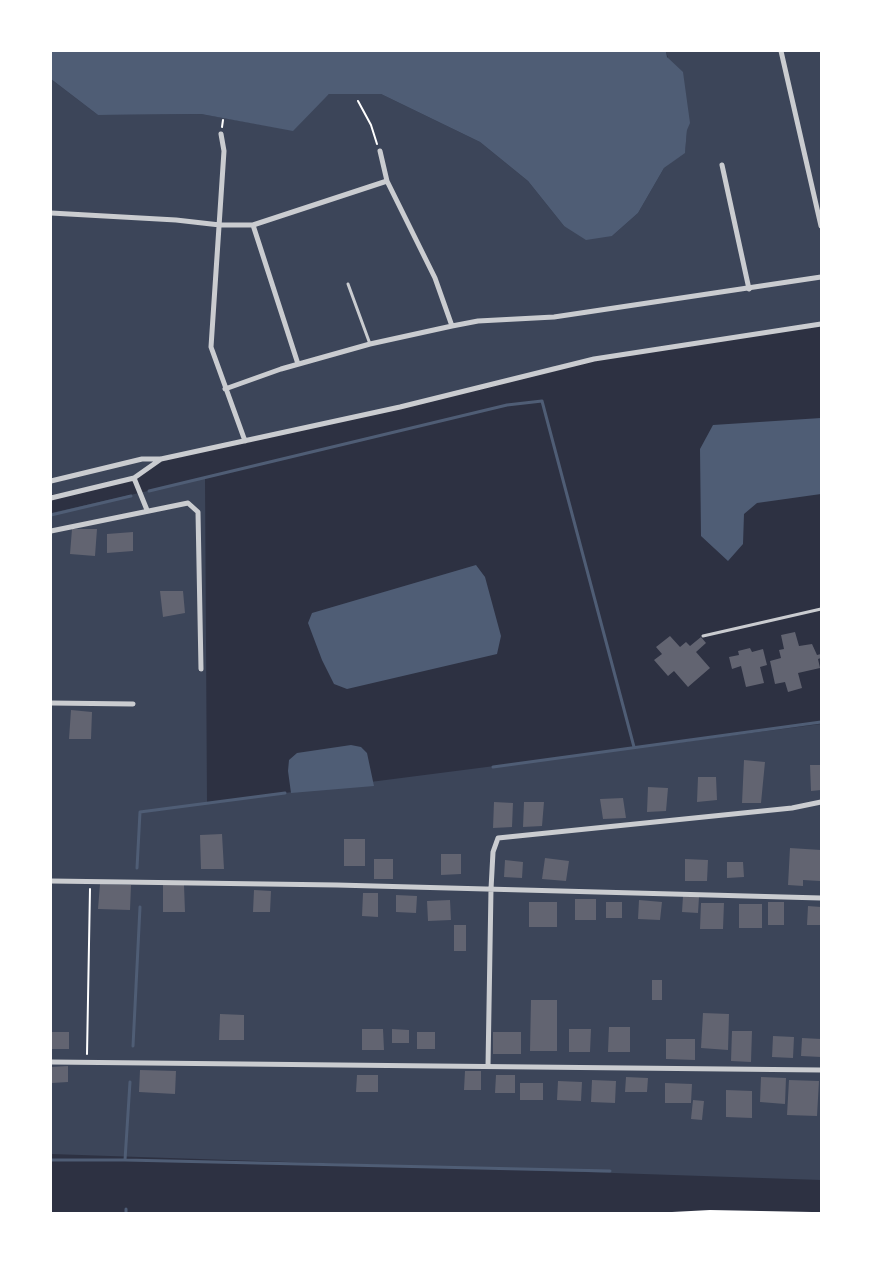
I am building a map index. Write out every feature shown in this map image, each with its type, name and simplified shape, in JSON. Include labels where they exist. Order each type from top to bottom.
[{"type":"street","points":[[781,51],[821,226]]},
{"type":"street","points":[[221,134],[224,151],[211,347],[245,441]]},
{"type":"street","points":[[380,150],[387,181],[435,278],[452,326]]},
{"type":"street","points":[[722,165],[749,289]]},
{"type":"street","points":[[51,213],[176,220],[220,226],[253,224],[387,181]]},
{"type":"street","points":[[253,224],[298,364]]},
{"type":"street","points":[[225,389],[298,364],[370,344],[478,321],[554,317],[821,277]]},
{"type":"street","points":[[51,481],[142,459],[160,459],[400,407],[594,359],[821,324]]},
{"type":"street","points":[[51,498],[134,478],[160,459]]},
{"type":"street","points":[[134,478],[147,510]]},
{"type":"street","points":[[51,531],[188,503],[198,512],[201,669]]},
{"type":"street","points":[[51,703],[133,704]]},
{"type":"street","points":[[488,1066],[490,889],[493,852],[498,838],[792,808],[821,802]]},
{"type":"street","points":[[51,881],[490,889],[821,898]]},
{"type":"street","points":[[51,1062],[821,1070]]},
{"type":"lane","points":[[348,284],[370,344]]},
{"type":"lane","points":[[703,636],[821,609]]},
{"type":"path","points":[[358,101],[371,126],[380,150]]},
{"type":"path","points":[[87,1062],[90,881]]},
{"type":"path","points":[[672,1213],[710,1211],[812,1213]]},
{"type":"shaded area","points":[[51,51],[666,51],[667,57],[683,72],[690,123],[687,130],[685,153],[664,168],[638,213],[612,236],[586,240],[564,226],[528,181],[480,142],[381,94],[329,94],[293,131],[201,114],[98,115],[51,79]]},
{"type":"shaded area","points":[[666,51],[821,51],[821,324],[594,359],[400,407],[161,459],[134,478],[51,495],[51,79],[98,115],[201,114],[292,130],[329,94],[381,94],[480,142],[528,181],[564,226],[612,236],[638,213],[664,168],[685,152],[687,130]]},
{"type":"shaded area","points":[[821,418],[821,494],[757,503],[744,514],[743,544],[728,561],[701,536],[700,449],[713,425]]},
{"type":"shaded area","points":[[205,478],[207,803],[821,724],[821,1180],[51,1154],[51,513]]},
{"type":"shaded area","points":[[476,565],[485,577],[501,636],[497,654],[347,689],[334,684],[322,660],[308,623],[312,613]]},
{"type":"shaded area","points":[[351,745],[361,747],[367,753],[374,786],[291,793],[288,771],[289,760],[297,753]]},
{"type":"building","points":[[72,529],[97,529],[95,556],[70,554]]},
{"type":"building","points":[[133,532],[133,551],[107,553],[107,534]]},
{"type":"building","points":[[160,591],[183,591],[185,613],[163,617]]},
{"type":"building","points":[[795,632],[799,646],[812,644],[817,655],[821,654],[821,658],[818,659],[820,668],[798,673],[802,688],[788,692],[785,682],[775,684],[770,661],[781,658],[779,650],[784,649],[781,635]]},
{"type":"building","points":[[670,636],[680,647],[686,642],[690,646],[701,637],[706,643],[696,652],[710,668],[688,687],[674,671],[668,676],[654,660],[662,654],[656,647]]},
{"type":"building","points":[[750,648],[752,652],[763,649],[767,665],[760,667],[764,683],[746,687],[741,666],[732,669],[729,657],[739,655],[738,651]]},
{"type":"building","points":[[71,710],[92,712],[91,739],[69,739]]},
{"type":"building","points":[[744,760],[765,762],[761,803],[742,803]]},
{"type":"building","points":[[810,765],[821,765],[821,790],[811,791]]},
{"type":"building","points":[[698,777],[716,777],[717,800],[697,802]]},
{"type":"building","points":[[648,787],[668,788],[666,811],[647,812]]},
{"type":"building","points":[[623,798],[626,818],[603,819],[600,799]]},
{"type":"building","points":[[494,802],[513,803],[512,827],[493,828]]},
{"type":"building","points":[[524,802],[544,802],[542,826],[523,827]]},
{"type":"building","points":[[222,834],[224,869],[201,869],[200,835]]},
{"type":"building","points":[[344,839],[365,839],[365,866],[344,866]]},
{"type":"building","points":[[790,848],[821,850],[820,881],[803,880],[803,886],[788,885]]},
{"type":"building","points":[[441,854],[461,854],[461,874],[441,875]]},
{"type":"building","points":[[545,858],[569,861],[566,881],[542,879]]},
{"type":"building","points":[[374,859],[393,859],[393,879],[374,879]]},
{"type":"building","points":[[685,859],[708,860],[707,881],[685,881]]},
{"type":"building","points":[[505,860],[523,862],[522,878],[504,877]]},
{"type":"building","points":[[727,862],[743,862],[744,877],[727,878]]},
{"type":"building","points":[[100,884],[131,885],[130,910],[98,909]]},
{"type":"building","points":[[163,885],[184,885],[185,912],[163,912]]},
{"type":"building","points":[[254,890],[271,891],[270,912],[253,912]]},
{"type":"building","points":[[363,893],[378,893],[378,917],[362,916]]},
{"type":"building","points":[[396,895],[417,896],[416,913],[396,912]]},
{"type":"building","points":[[683,896],[699,897],[698,913],[682,912]]},
{"type":"building","points":[[575,899],[596,899],[596,920],[575,920]]},
{"type":"building","points":[[450,900],[451,920],[428,921],[427,901]]},
{"type":"building","points":[[639,900],[662,902],[660,920],[638,919]]},
{"type":"building","points":[[529,902],[557,902],[557,927],[529,927]]},
{"type":"building","points":[[606,902],[622,902],[622,918],[606,918]]},
{"type":"building","points":[[768,902],[784,902],[784,925],[768,925]]},
{"type":"building","points":[[701,903],[724,903],[723,929],[700,929]]},
{"type":"building","points":[[739,904],[762,904],[762,928],[739,928]]},
{"type":"building","points":[[808,906],[821,907],[821,925],[807,925]]},
{"type":"building","points":[[454,925],[466,925],[466,951],[454,951]]},
{"type":"building","points":[[652,980],[662,980],[662,1000],[652,1000]]},
{"type":"building","points":[[531,1000],[557,1000],[557,1051],[530,1051]]},
{"type":"building","points":[[703,1013],[729,1014],[728,1050],[701,1048]]},
{"type":"building","points":[[220,1014],[244,1015],[244,1040],[219,1040]]},
{"type":"building","points":[[609,1027],[630,1027],[630,1052],[608,1052]]},
{"type":"building","points":[[362,1029],[383,1029],[384,1050],[362,1050]]},
{"type":"building","points":[[392,1029],[409,1030],[409,1043],[392,1043]]},
{"type":"building","points":[[569,1029],[591,1029],[590,1052],[569,1052]]},
{"type":"building","points":[[732,1031],[752,1031],[751,1062],[731,1061]]},
{"type":"building","points":[[51,1032],[69,1032],[69,1049],[51,1049]]},
{"type":"building","points":[[417,1032],[435,1032],[435,1049],[417,1049]]},
{"type":"building","points":[[493,1032],[521,1032],[521,1054],[493,1054]]},
{"type":"building","points":[[773,1036],[794,1037],[793,1058],[772,1057]]},
{"type":"building","points":[[802,1038],[821,1039],[821,1057],[801,1056]]},
{"type":"building","points":[[666,1039],[695,1039],[695,1060],[666,1059]]},
{"type":"building","points":[[68,1066],[68,1082],[52,1083],[51,1067]]},
{"type":"building","points":[[140,1070],[176,1071],[175,1094],[139,1092]]},
{"type":"building","points":[[465,1071],[481,1071],[481,1090],[464,1090]]},
{"type":"building","points":[[357,1075],[378,1075],[378,1092],[356,1092]]},
{"type":"building","points":[[496,1075],[515,1075],[515,1093],[495,1093]]},
{"type":"building","points":[[626,1077],[648,1078],[647,1092],[625,1092]]},
{"type":"building","points":[[761,1077],[786,1078],[785,1104],[760,1102]]},
{"type":"building","points":[[592,1080],[616,1081],[615,1103],[591,1102]]},
{"type":"building","points":[[789,1080],[819,1081],[817,1116],[787,1115]]},
{"type":"building","points":[[558,1081],[582,1082],[581,1101],[557,1100]]},
{"type":"building","points":[[520,1083],[543,1083],[543,1100],[520,1100]]},
{"type":"building","points":[[665,1083],[692,1084],[691,1103],[665,1103]]},
{"type":"building","points":[[726,1090],[752,1091],[752,1118],[726,1117]]},
{"type":"building","points":[[693,1100],[704,1101],[702,1120],[691,1119]]},
{"type":"waterway","points":[[149,491],[507,405],[542,401],[634,747]]},
{"type":"waterway","points":[[51,515],[131,496]]},
{"type":"waterway","points":[[493,767],[821,722]]},
{"type":"waterway","points":[[137,868],[140,812],[285,793]]},
{"type":"waterway","points":[[133,1046],[140,907]]},
{"type":"waterway","points":[[125,1160],[130,1082]]},
{"type":"waterway","points":[[51,1160],[610,1171]]}]
